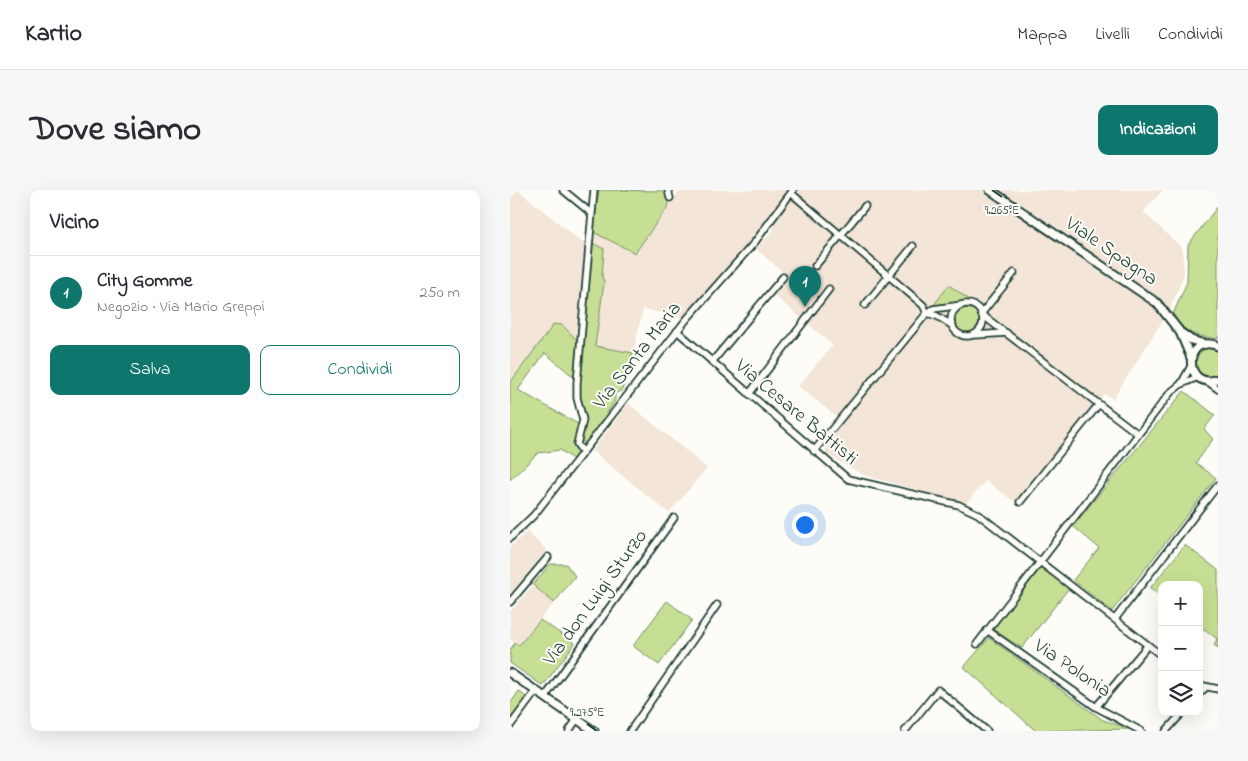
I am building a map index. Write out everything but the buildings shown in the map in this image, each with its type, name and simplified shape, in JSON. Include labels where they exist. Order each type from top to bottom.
[{"type":"street","points":[[563,190],[591,213]]},
{"type":"street","points":[[583,452],[577,444],[583,420],[577,398],[577,383],[594,190]]},
{"type":"street","points":[[668,190],[670,198]]},
{"type":"street","name":"Viale Spagna","points":[[990,190],[1157,303],[1180,332],[1191,358]]},
{"type":"street","name":"Via Santa Maria","points":[[510,538],[534,515],[677,331],[755,242],[792,192],[923,305],[927,313]]},
{"type":"street","points":[[815,266],[865,206]]},
{"type":"street","points":[[865,305],[912,246]]},
{"type":"street","points":[[975,336],[983,327],[981,314],[1014,273]]},
{"type":"street","points":[[712,362],[783,277]]},
{"type":"street","points":[[749,394],[829,289]]},
{"type":"street","points":[[952,326],[950,319],[952,312],[962,305]]},
{"type":"street","points":[[814,451],[927,313],[933,309],[962,305],[972,306],[1138,434]]},
{"type":"street","points":[[927,313],[937,316],[966,336],[1007,333]]},
{"type":"street","name":"Via Cesare Battisti","points":[[677,331],[814,451],[852,481],[959,505],[974,511],[1158,653]]},
{"type":"street","name":"Viale Spagna","points":[[1180,332],[1191,340],[1218,346]]},
{"type":"street","points":[[976,644],[1039,560],[1170,393],[1180,384],[1191,366],[1191,358],[1197,348],[1205,344]]},
{"type":"street","points":[[1191,366],[1198,377],[1218,389]]},
{"type":"street","points":[[1180,384],[1198,377]]},
{"type":"street","points":[[1206,381],[1218,379]]},
{"type":"street","points":[[1020,502],[1099,404]]},
{"type":"street","points":[[1115,619],[1218,486]]},
{"type":"street","name":"Via don Luigi Sturzo","points":[[545,697],[674,518]]},
{"type":"street","points":[[510,602],[548,557]]},
{"type":"street","points":[[630,731],[717,605]]},
{"type":"street","name":"Via Polonia","points":[[987,630],[1096,707],[1141,731]]},
{"type":"street","points":[[1096,707],[1148,645]]},
{"type":"street","points":[[510,673],[594,731]]},
{"type":"street","points":[[1203,686],[1218,690]]},
{"type":"street","points":[[904,731],[938,690],[987,731]]},
{"type":"street","points":[[510,726],[536,691]]},
{"type":"street","points":[[1166,731],[1179,716]]},
{"type":"street","points":[[569,731],[577,719]]},
{"type":"shaded area","points":[[518,190],[583,243],[587,244],[588,229],[635,253],[680,190],[1163,190],[1143,212],[1182,248],[1184,274],[1170,309],[1113,399],[1104,394],[1015,502],[986,481],[966,503],[863,475],[825,453],[829,441],[843,422],[798,386],[833,345],[774,295],[790,278],[756,249],[774,230],[767,224],[684,318],[643,309],[633,353],[594,346],[604,282],[602,276],[604,250],[593,243],[584,343],[579,342],[562,326],[554,324],[510,383],[510,198]]},
{"type":"shaded area","points":[[628,403],[707,468],[669,513],[592,451]]},
{"type":"shaded area","points":[[527,532],[547,550],[510,594],[510,547]]},
{"type":"shaded area","points":[[533,585],[554,603],[518,645],[510,639],[510,612]]},
{"type":"green space","points":[[599,190],[665,191],[669,205],[635,253],[593,232]]},
{"type":"green space","points":[[1218,206],[1218,339],[1187,331],[1173,314],[1187,282],[1188,245]]},
{"type":"green space","points":[[592,243],[604,249],[602,276],[604,282],[595,346],[633,353],[622,390],[615,394],[615,401],[586,443],[580,441],[585,418],[579,393]]},
{"type":"green space","points":[[949,285],[971,301],[933,306]]},
{"type":"green space","points":[[967,308],[976,311],[979,320],[976,329],[967,332],[958,329],[955,320],[958,311]]},
{"type":"green space","points":[[554,324],[562,325],[579,342],[575,378],[545,353],[518,390],[578,424],[574,443],[577,453],[573,459],[560,450],[538,453],[510,480],[510,383]]},
{"type":"green space","points":[[1208,346],[1218,349],[1218,375],[1204,377],[1199,374],[1194,363],[1200,351]]},
{"type":"green space","points":[[1184,391],[1215,415],[1204,429],[1213,439],[1196,463],[1216,478],[1112,611],[1073,580],[1099,548],[1073,526]]},
{"type":"green space","points":[[1185,545],[1218,570],[1218,648],[1214,645],[1217,639],[1203,628],[1203,581],[1158,581],[1158,594],[1150,588]]},
{"type":"green space","points":[[550,564],[566,564],[575,576],[554,603],[533,585]]},
{"type":"green space","points":[[1040,565],[1069,588],[1022,648],[992,629]]},
{"type":"green space","points":[[667,601],[692,620],[659,665],[633,646]]},
{"type":"green space","points":[[540,620],[575,643],[543,686],[510,663],[510,650],[515,643],[519,645]]},
{"type":"green space","points":[[989,638],[1103,720],[1131,729],[1036,731],[964,667]]},
{"type":"green space","points":[[519,691],[527,698],[510,722],[510,704]]},
{"type":"place","name":"City Gomme","points":[[805,307]]}]
